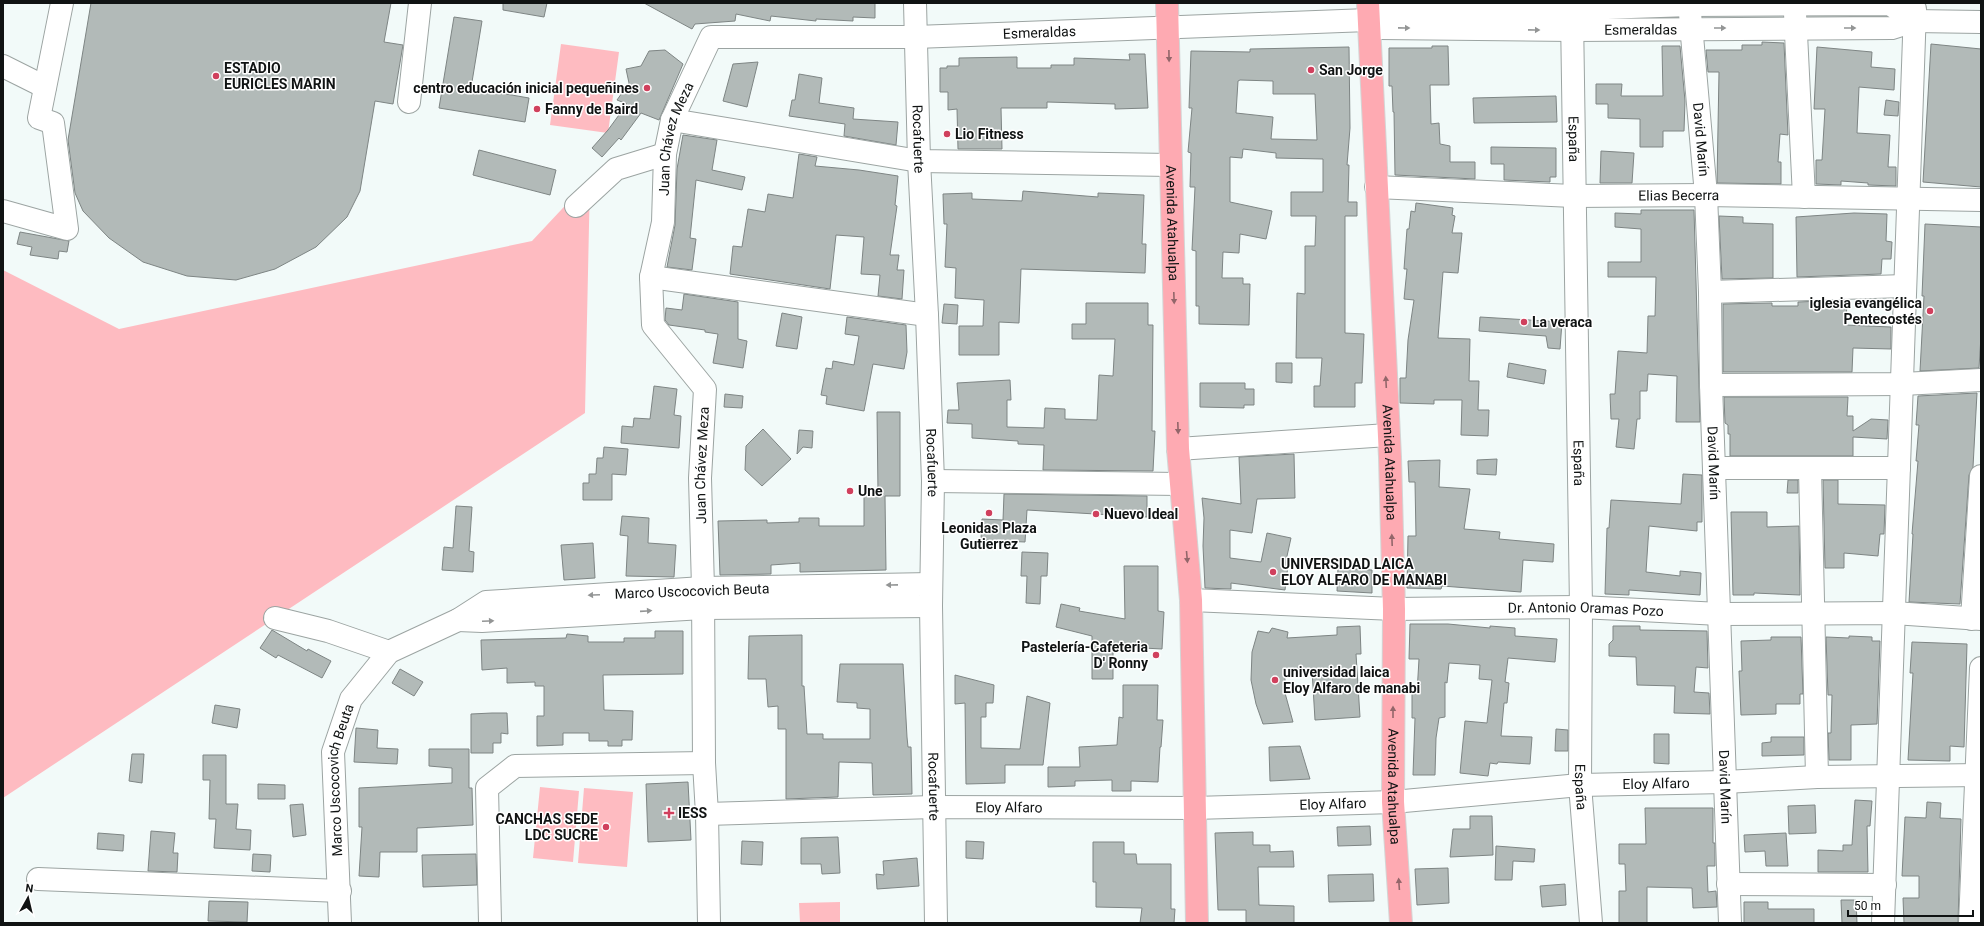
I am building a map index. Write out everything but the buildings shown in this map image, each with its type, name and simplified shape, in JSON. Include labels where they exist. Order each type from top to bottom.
[{"type":"highway","name":"Avenida Atahualpa","points":[[1167,3],[1178,449],[1191,600],[1197,923]]},
{"type":"highway","name":"Avenida Atahualpa","points":[[1368,11],[1388,435],[1394,609],[1393,802],[1401,923]]},
{"type":"street","points":[[3,211],[67,229],[53,123],[39,118],[62,3]]},
{"type":"street","points":[[409,102],[420,3]]},
{"type":"street","name":"Rocafuerte","points":[[915,3],[919,161],[927,315],[933,481],[931,606],[936,923]]},
{"type":"street","points":[[1794,4],[1804,197]]},
{"type":"street","name":"Esmeraldas","points":[[711,37],[915,37],[1168,28],[1368,11],[1380,28],[1690,5],[1890,4],[1915,12],[1981,22]]},
{"type":"street","name":"David Marín","points":[[1690,5],[1706,195],[1710,292],[1711,386],[1730,923]]},
{"type":"street","points":[[1883,923],[1915,12]]},
{"type":"street","name":"Esmeraldas","points":[[1572,14],[1691,28],[1892,28],[1915,12]]},
{"type":"street","name":"España","points":[[1572,14],[1573,196],[1581,607],[1580,785],[1591,923]]},
{"type":"street","name":"Juan Chávez Meza","points":[[709,923],[707,814],[704,763],[703,598],[700,478],[705,389],[653,325],[651,276],[663,222],[665,154],[672,120],[711,37]]},
{"type":"street","points":[[3,66],[45,87]]},
{"type":"street","points":[[672,120],[919,161],[1170,165]]},
{"type":"street","points":[[576,206],[616,169],[665,154]]},
{"type":"street","name":"Elias Becerra","points":[[1376,187],[1573,196],[1706,195],[1981,200]]},
{"type":"street","points":[[651,276],[927,315]]},
{"type":"street","points":[[1710,292],[1905,286]]},
{"type":"street","points":[[1711,386],[1902,384],[1981,380]]},
{"type":"street","points":[[1178,449],[1388,435]]},
{"type":"street","points":[[1714,468],[1899,468]]},
{"type":"street","points":[[1810,469],[1817,777]]},
{"type":"street","points":[[1977,619],[1981,476]]},
{"type":"street","points":[[933,481],[1180,484]]},
{"type":"street","name":"Marco Uscocovich Beuta","points":[[340,923],[340,891],[333,752],[351,699],[389,652],[458,620],[486,602],[703,598],[931,584]]},
{"type":"street","name":"Marco Uscocovich Beuta","points":[[703,598],[931,606]]},
{"type":"street","name":"Dr. Antonio Oramas Pozo","points":[[1191,600],[1394,609],[1581,607],[1720,614],[1894,613],[1977,619]]},
{"type":"street","points":[[275,618],[328,631],[389,652]]},
{"type":"street","points":[[1970,923],[1978,776],[1981,668]]},
{"type":"street","points":[[490,923],[487,788],[515,766],[704,763]]},
{"type":"street","name":"Eloy Alfaro","points":[[707,814],[933,807],[1194,808],[1393,802],[1580,785],[1725,782],[1817,777],[1978,776]]},
{"type":"street","points":[[38,879],[340,891]]},
{"type":"street","points":[[1728,884],[1885,885]]},
{"type":"shaded area","points":[[561,44],[619,52],[608,133],[550,125]]},
{"type":"shaded area","points":[[590,179],[585,413],[3,798],[3,270],[119,329],[532,241]]},
{"type":"shaded area","points":[[540,787],[579,791],[573,862],[533,858]]},
{"type":"shaded area","name":"CANCHAS SEDE LDC SUCRE","points":[[584,788],[633,792],[627,867],[578,863]]},
{"type":"shaded area","points":[[840,902],[840,923],[800,923],[799,903]]},
{"type":"place","name":"San Jorge","points":[[1311,70]]},
{"type":"place","name":"ESTADIO EURICLES MARIN","points":[[216,76]]},
{"type":"place","name":"centro educación inicial pequeñines","points":[[647,88]]},
{"type":"place","name":"Fanny de Baird","points":[[537,109]]},
{"type":"place","name":"Lio Fitness","points":[[947,134]]},
{"type":"place","name":"iglesia evangélica Pentecostés","points":[[1930,311]]},
{"type":"place","name":"La veraca","points":[[1524,322]]},
{"type":"place","name":"Une","points":[[850,491]]},
{"type":"place","name":"Leonidas Plaza Gutierrez","points":[[989,513]]},
{"type":"place","name":"Nuevo Ideal","points":[[1096,514]]},
{"type":"place","name":"UNIVERSIDAD LAICA ELOY ALFARO DE MANABI","points":[[1273,572]]},
{"type":"place","name":"Pastelería-Cafeteria D' Ronny","points":[[1156,655]]},
{"type":"place","name":"universidad laica Eloy Alfaro de manabi","points":[[1275,680]]},
{"type":"place","name":"IESS","points":[[669,813]]},
{"type":"place","name":"CANCHAS SEDE LDC SUCRE","points":[[606,827]]}]
